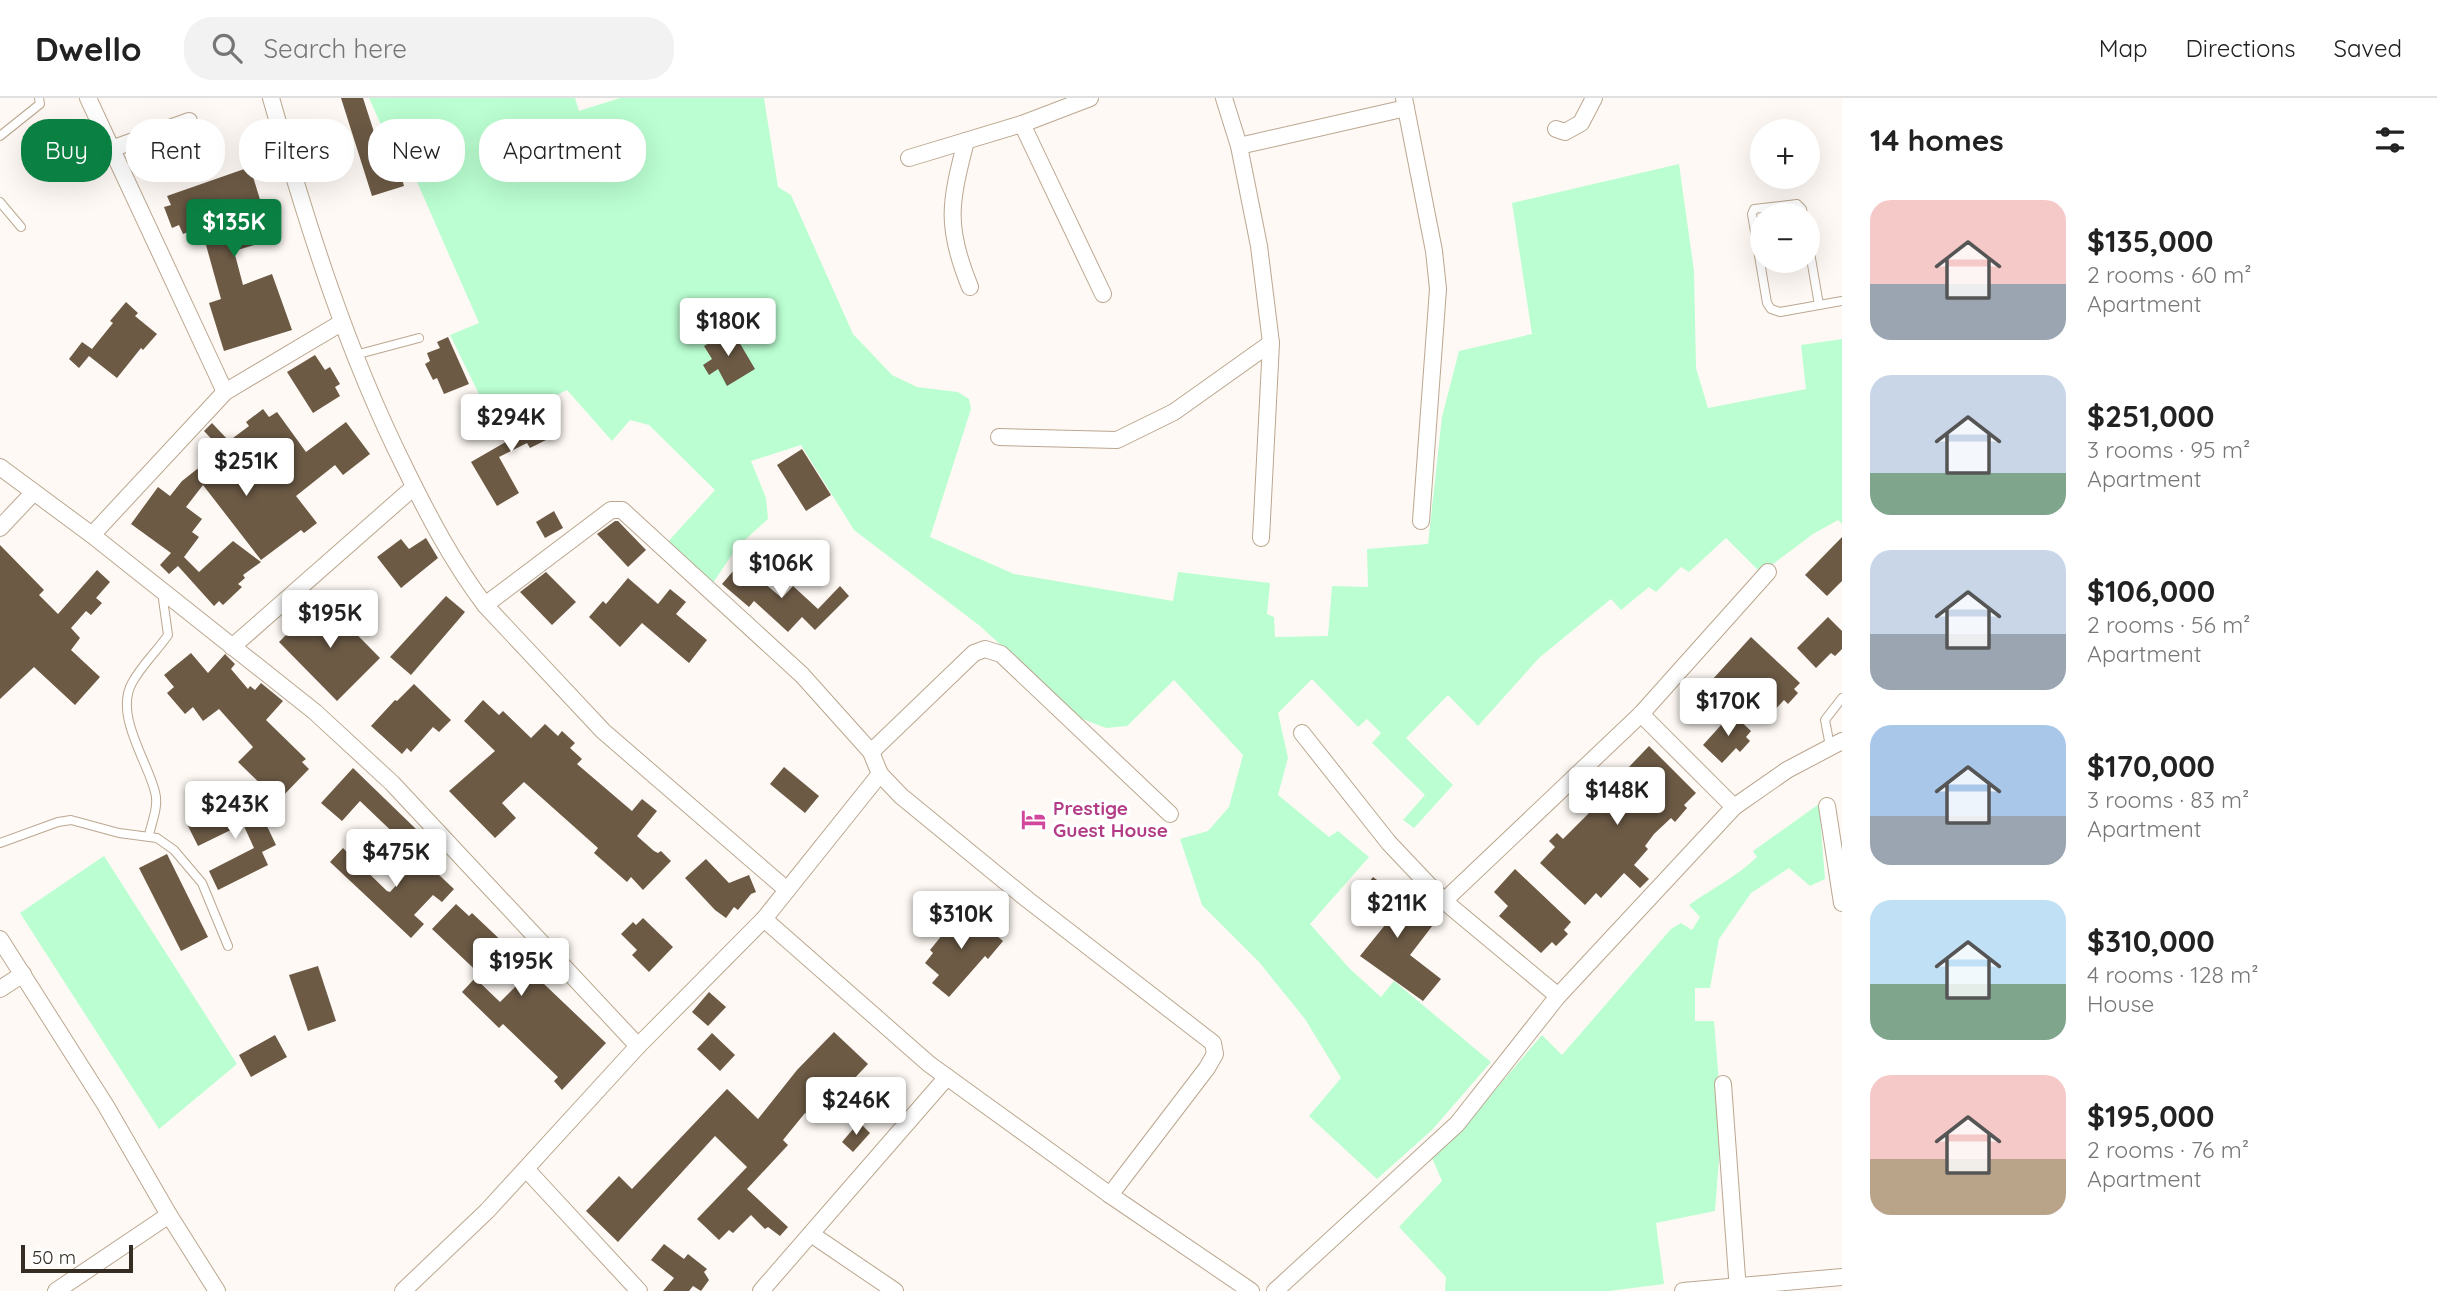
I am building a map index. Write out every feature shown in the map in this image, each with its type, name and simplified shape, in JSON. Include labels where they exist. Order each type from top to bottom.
[{"type":"street","points":[[88,98],[97,119]]},
{"type":"street","points":[[271,98],[341,323],[379,416],[444,543],[485,605],[610,738],[787,890]]},
{"type":"street","points":[[909,159],[1022,124],[1090,98]]},
{"type":"street","points":[[1224,98],[1239,146],[1259,246],[1271,343],[1261,538]]},
{"type":"street","points":[[1556,129],[1565,132],[1581,124],[1594,98]]},
{"type":"street","points":[[1239,146],[1405,103],[1434,251],[1438,289],[1421,522]]},
{"type":"street","points":[[1022,124],[1103,295]]},
{"type":"street","points":[[966,141],[954,190],[951,223],[959,259],[970,287]]},
{"type":"street","points":[[112,151],[225,392]]},
{"type":"street","points":[[92,536],[225,392],[341,323]]},
{"type":"street","points":[[999,437],[1117,440],[1174,412],[1271,343]]},
{"type":"street","points":[[0,467],[315,712],[392,783],[638,1046]]},
{"type":"street","points":[[232,647],[414,487]]},
{"type":"street","points":[[0,528],[33,493]]},
{"type":"street","points":[[485,605],[611,510],[622,510],[802,675],[870,752],[880,774],[901,796],[1017,892],[1213,1042],[1215,1054],[1207,1068],[1110,1195]]},
{"type":"street","points":[[1444,901],[1641,714],[1768,572]]},
{"type":"street","points":[[870,752],[974,653],[985,649],[1002,654],[1170,814]]},
{"type":"street","points":[[1641,714],[1734,807]]},
{"type":"street","points":[[1302,733],[1389,843],[1444,901],[1558,996]]},
{"type":"street","points":[[1275,1291],[1457,1124],[1558,996],[1734,807],[1787,770],[1836,743]]},
{"type":"street","points":[[403,1291],[527,1170],[638,1046],[764,919],[880,774]]},
{"type":"street","points":[[1827,806],[1842,903]]},
{"type":"street","points":[[764,919],[947,1077],[1110,1195],[1251,1291]]},
{"type":"street","points":[[0,939],[106,1106],[217,1291]]},
{"type":"street","points":[[0,989],[23,974]]},
{"type":"street","points":[[761,1291],[947,1077]]},
{"type":"street","points":[[1723,1084],[1738,1289]]},
{"type":"street","points":[[527,1170],[639,1291]]},
{"type":"street","points":[[56,1291],[169,1215]]},
{"type":"street","points":[[811,1234],[895,1291]]},
{"type":"street","points":[[1683,1291],[1738,1289],[1842,1277]]},
{"type":"lane","points":[[0,136],[40,104],[39,98]]},
{"type":"lane","points":[[0,202],[21,227]]},
{"type":"lane","points":[[1762,273],[1767,303],[1771,309],[1780,312],[1842,301]]},
{"type":"lane","points":[[1814,273],[1819,305]]},
{"type":"lane","points":[[354,355],[419,338]]},
{"type":"lane","points":[[149,835],[156,809],[155,791],[131,728],[128,698],[131,684],[168,635],[162,592]]},
{"type":"lane","points":[[1836,743],[1825,720],[1842,698]]},
{"type":"lane","points":[[0,843],[58,822],[71,820],[119,833],[149,835],[168,845],[202,883],[228,946]]},
{"type":"green space","points":[[369,98],[575,98],[579,111],[620,98],[764,98],[778,187],[791,195],[853,334],[892,375],[917,387],[958,392],[969,399],[971,409],[930,537],[1014,574],[1173,601],[1178,572],[1270,583],[1267,614],[1274,617],[1275,637],[1328,636],[1332,586],[1368,587],[1367,549],[1428,544],[1442,417],[1459,351],[1532,334],[1512,203],[1679,164],[1694,271],[1696,368],[1708,408],[1806,389],[1801,345],[1842,339],[1842,524],[1838,520],[1813,534],[1761,573],[1726,538],[1689,572],[1681,567],[1656,592],[1649,587],[1621,610],[1611,599],[1539,658],[1478,726],[1448,695],[1406,738],[1453,785],[1414,828],[1403,820],[1425,795],[1372,743],[1381,733],[1367,719],[1358,727],[1312,679],[1278,713],[1288,758],[1278,795],[1329,837],[1338,831],[1369,857],[1310,924],[1349,968],[1381,997],[1394,981],[1491,1062],[1432,1130],[1377,1179],[1309,1116],[1341,1078],[1305,1019],[1259,962],[1202,905],[1180,839],[1208,831],[1229,807],[1243,755],[1174,680],[1127,726],[1106,728],[1080,718],[980,626],[854,530],[801,445],[751,461],[766,498],[768,519],[737,547],[713,583],[665,545],[715,490],[649,425],[630,420],[612,441],[567,390],[495,427],[450,335],[479,323],[417,182],[465,182],[465,119],[378,119]]},
{"type":"green space","points":[[1819,804],[1825,879],[1810,886],[1789,868],[1751,893],[1719,939],[1710,988],[1695,988],[1695,1021],[1714,1021],[1722,1121],[1715,1211],[1656,1223],[1664,1284],[1609,1291],[1445,1291],[1446,1277],[1399,1227],[1442,1181],[1432,1158],[1477,1111],[1542,1035],[1562,1055],[1671,929],[1681,923],[1692,930],[1700,917],[1689,905],[1741,870],[1757,857],[1753,851]]},
{"type":"green space","points":[[104,856],[237,1064],[159,1129],[20,913]]},
{"type":"building","points":[[341,98],[363,98],[370,119],[368,182],[403,182],[404,186],[372,196],[354,139],[354,119],[348,119]]},
{"type":"building","points":[[239,171],[239,182],[255,182],[262,206],[258,207],[268,241],[234,251],[243,285],[272,274],[292,330],[224,351],[209,303],[221,299],[206,245],[241,235],[230,202],[204,212],[209,224],[183,234],[179,225],[172,228],[164,207],[171,205],[167,196],[207,182],[225,182],[225,176]]},
{"type":"building","points":[[126,302],[138,313],[135,316],[157,334],[143,350],[141,348],[117,378],[89,356],[79,368],[69,359],[82,342],[92,349]]},
{"type":"building","points":[[732,330],[755,369],[727,386],[718,369],[709,375],[703,365],[712,359],[704,346]]},
{"type":"building","points":[[448,337],[469,384],[444,394],[437,378],[433,380],[425,364],[430,361],[427,353],[440,348],[437,342]]},
{"type":"building","points":[[315,355],[325,370],[330,367],[340,384],[335,387],[340,396],[313,413],[287,372]]},
{"type":"building","points":[[542,407],[553,431],[543,436],[546,440],[530,448],[527,443],[499,457],[519,493],[497,506],[471,462],[511,439],[504,425]]},
{"type":"building","points":[[263,409],[269,417],[277,412],[306,452],[346,422],[370,454],[343,475],[335,465],[296,496],[317,523],[304,533],[301,530],[261,560],[203,485],[186,507],[202,519],[192,532],[199,537],[184,557],[199,572],[233,541],[261,562],[243,575],[245,578],[238,584],[242,587],[223,605],[219,601],[214,606],[178,566],[169,574],[160,565],[171,553],[131,524],[158,487],[170,496],[182,481],[201,466],[198,462],[218,446],[204,431],[212,423],[229,441],[249,426],[246,422]]},
{"type":"building","points":[[802,449],[831,495],[806,511],[777,465]]},
{"type":"building","points":[[554,511],[563,528],[545,538],[536,522]]},
{"type":"building","points":[[615,521],[646,550],[628,567],[597,534]]},
{"type":"building","points":[[1842,537],[1842,581],[1827,596],[1805,575]]},
{"type":"building","points":[[426,538],[438,558],[401,588],[377,557],[401,539],[409,549]]},
{"type":"building","points":[[0,545],[44,590],[39,595],[58,614],[97,570],[110,582],[96,598],[102,603],[91,615],[86,611],[71,628],[80,638],[71,650],[100,677],[75,705],[34,667],[0,699]]},
{"type":"building","points":[[740,563],[782,598],[793,586],[818,609],[840,586],[849,596],[815,630],[802,617],[788,632],[754,601],[749,607],[722,584]]},
{"type":"building","points":[[546,572],[576,602],[552,625],[520,592]]},
{"type":"building","points":[[628,578],[658,604],[670,589],[686,602],[676,614],[707,640],[689,663],[642,623],[620,647],[589,617],[603,601],[606,604]]},
{"type":"building","points":[[446,596],[465,612],[411,675],[390,657]]},
{"type":"building","points":[[322,599],[380,658],[337,701],[279,642]]},
{"type":"building","points":[[1828,617],[1842,631],[1842,649],[1835,656],[1831,653],[1816,668],[1797,648]]},
{"type":"building","points":[[1751,637],[1800,683],[1794,689],[1798,693],[1788,704],[1784,700],[1770,715],[1732,679],[1722,690],[1712,680]]},
{"type":"building","points":[[191,653],[208,673],[225,654],[235,664],[231,669],[248,689],[250,686],[255,690],[261,683],[283,701],[266,720],[306,759],[302,762],[309,769],[278,801],[238,762],[253,747],[219,709],[203,721],[193,707],[185,714],[167,693],[174,687],[164,675]]},
{"type":"building","points":[[414,684],[451,720],[439,732],[433,727],[411,752],[407,748],[402,754],[371,726]]},
{"type":"building","points":[[483,700],[499,715],[503,711],[531,738],[545,724],[558,736],[562,731],[575,743],[570,748],[582,759],[577,764],[632,811],[642,799],[657,811],[637,836],[654,851],[661,851],[671,861],[643,890],[631,877],[627,882],[594,853],[598,848],[524,782],[502,803],[516,818],[495,838],[449,791],[495,751],[464,721]]},
{"type":"building","points":[[1732,713],[1751,731],[1746,737],[1750,741],[1740,752],[1736,748],[1722,763],[1703,745]]},
{"type":"building","points":[[1649,746],[1696,793],[1684,805],[1687,808],[1675,822],[1671,818],[1654,834],[1645,846],[1648,849],[1634,865],[1649,879],[1640,888],[1624,873],[1601,898],[1596,893],[1585,905],[1540,863],[1555,847],[1549,841],[1557,833],[1563,839],[1591,811],[1572,794],[1593,774],[1609,788]]},
{"type":"building","points":[[784,767],[819,796],[805,813],[770,784]]},
{"type":"building","points":[[353,768],[417,830],[404,843],[360,801],[342,821],[321,803]]},
{"type":"building","points":[[235,801],[241,813],[257,805],[276,845],[262,852],[268,865],[218,890],[209,871],[254,848],[243,824],[198,846],[187,824]]},
{"type":"building","points":[[355,844],[365,853],[356,861],[387,891],[390,892],[421,858],[454,889],[442,902],[433,895],[414,915],[424,924],[411,938],[330,862],[343,848],[347,852]]},
{"type":"building","points":[[167,854],[208,937],[181,951],[139,868]]},
{"type":"building","points":[[706,859],[729,883],[749,875],[756,892],[751,894],[738,910],[734,907],[726,918],[685,878]]},
{"type":"building","points":[[1515,869],[1571,922],[1564,930],[1568,934],[1556,946],[1552,942],[1541,953],[1499,916],[1508,906],[1494,892]]},
{"type":"building","points":[[1373,877],[1401,898],[1396,905],[1414,919],[1419,913],[1433,925],[1410,955],[1441,979],[1423,1001],[1360,956],[1385,925],[1354,902]]},
{"type":"building","points":[[456,904],[469,916],[472,913],[508,947],[512,943],[549,979],[544,984],[606,1043],[562,1090],[554,1081],[558,1077],[503,1024],[499,1028],[462,992],[475,978],[500,1002],[517,985],[498,967],[486,980],[432,929]]},
{"type":"building","points":[[964,908],[1003,941],[988,959],[985,956],[949,997],[932,983],[939,975],[925,963],[933,953],[930,950]]},
{"type":"building","points":[[643,918],[673,947],[649,972],[632,955],[637,950],[621,934],[633,922],[636,925]]},
{"type":"building","points":[[318,966],[336,1021],[308,1031],[289,975]]},
{"type":"building","points":[[709,992],[726,1007],[708,1026],[692,1012]]},
{"type":"building","points":[[834,1032],[868,1064],[836,1098],[834,1097],[815,1121],[805,1113],[783,1140],[788,1145],[747,1189],[788,1227],[780,1236],[768,1227],[765,1229],[751,1215],[733,1233],[729,1230],[719,1240],[697,1219],[747,1167],[715,1136],[618,1242],[586,1211],[619,1176],[632,1189],[727,1089],[758,1119],[797,1070]]},
{"type":"building","points":[[712,1033],[735,1055],[720,1071],[697,1049]]},
{"type":"building","points":[[275,1035],[287,1057],[251,1077],[239,1055]]},
{"type":"building","points":[[859,1122],[870,1133],[853,1152],[842,1142]]},
{"type":"building","points":[[664,1244],[684,1259],[688,1254],[707,1269],[704,1272],[709,1280],[701,1291],[693,1286],[689,1291],[663,1291],[674,1278],[651,1260]]},
{"type":"place","name":"Prestige Guest House","points":[[1033,819]]}]
